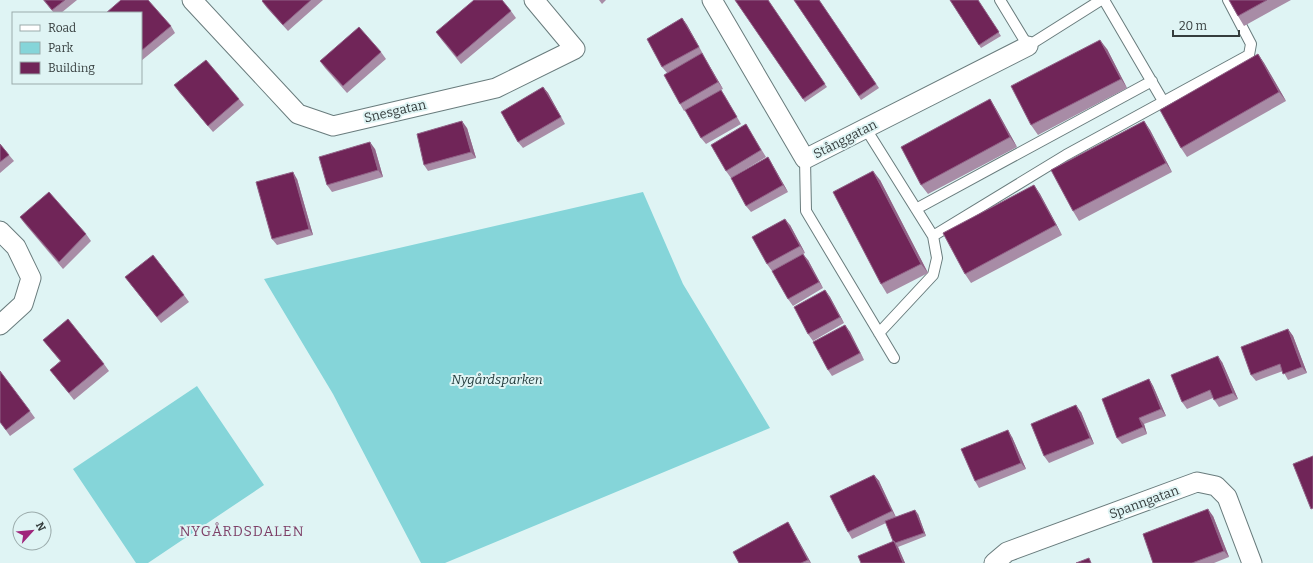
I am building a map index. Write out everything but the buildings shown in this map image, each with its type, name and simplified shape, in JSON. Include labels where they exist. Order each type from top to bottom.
[{"type":"street","name":"Snesgatan","points":[[192,0],[298,114],[333,126],[496,88],[575,49],[534,0]]},
{"type":"street","name":"Stånggatan","points":[[712,0],[805,160],[1028,46]]},
{"type":"street","points":[[0,231],[16,247],[31,278],[23,304],[0,325]]},
{"type":"street","name":"Spanngatan","points":[[994,563],[1007,552],[1197,482],[1216,486],[1227,497],[1252,563]]},
{"type":"lane","points":[[1000,0],[1028,46],[1103,0],[1163,101]]},
{"type":"lane","points":[[933,236],[1066,156],[1163,101],[1249,55],[1251,44],[1228,0]]},
{"type":"lane","points":[[916,209],[1152,81]]},
{"type":"lane","points":[[866,129],[933,236],[937,258],[933,275],[879,333]]},
{"type":"lane","points":[[805,160],[806,211],[894,358]]},
{"type":"green space","name":"Nygårdsparken","points":[[643,192],[683,284],[770,428],[445,563],[421,563],[333,394],[264,279]]},
{"type":"green space","points":[[197,386],[264,485],[148,563],[136,563],[73,469]]},
{"type":"district","name":"NYGÅRDSDALEN","points":[[242,531]]}]
